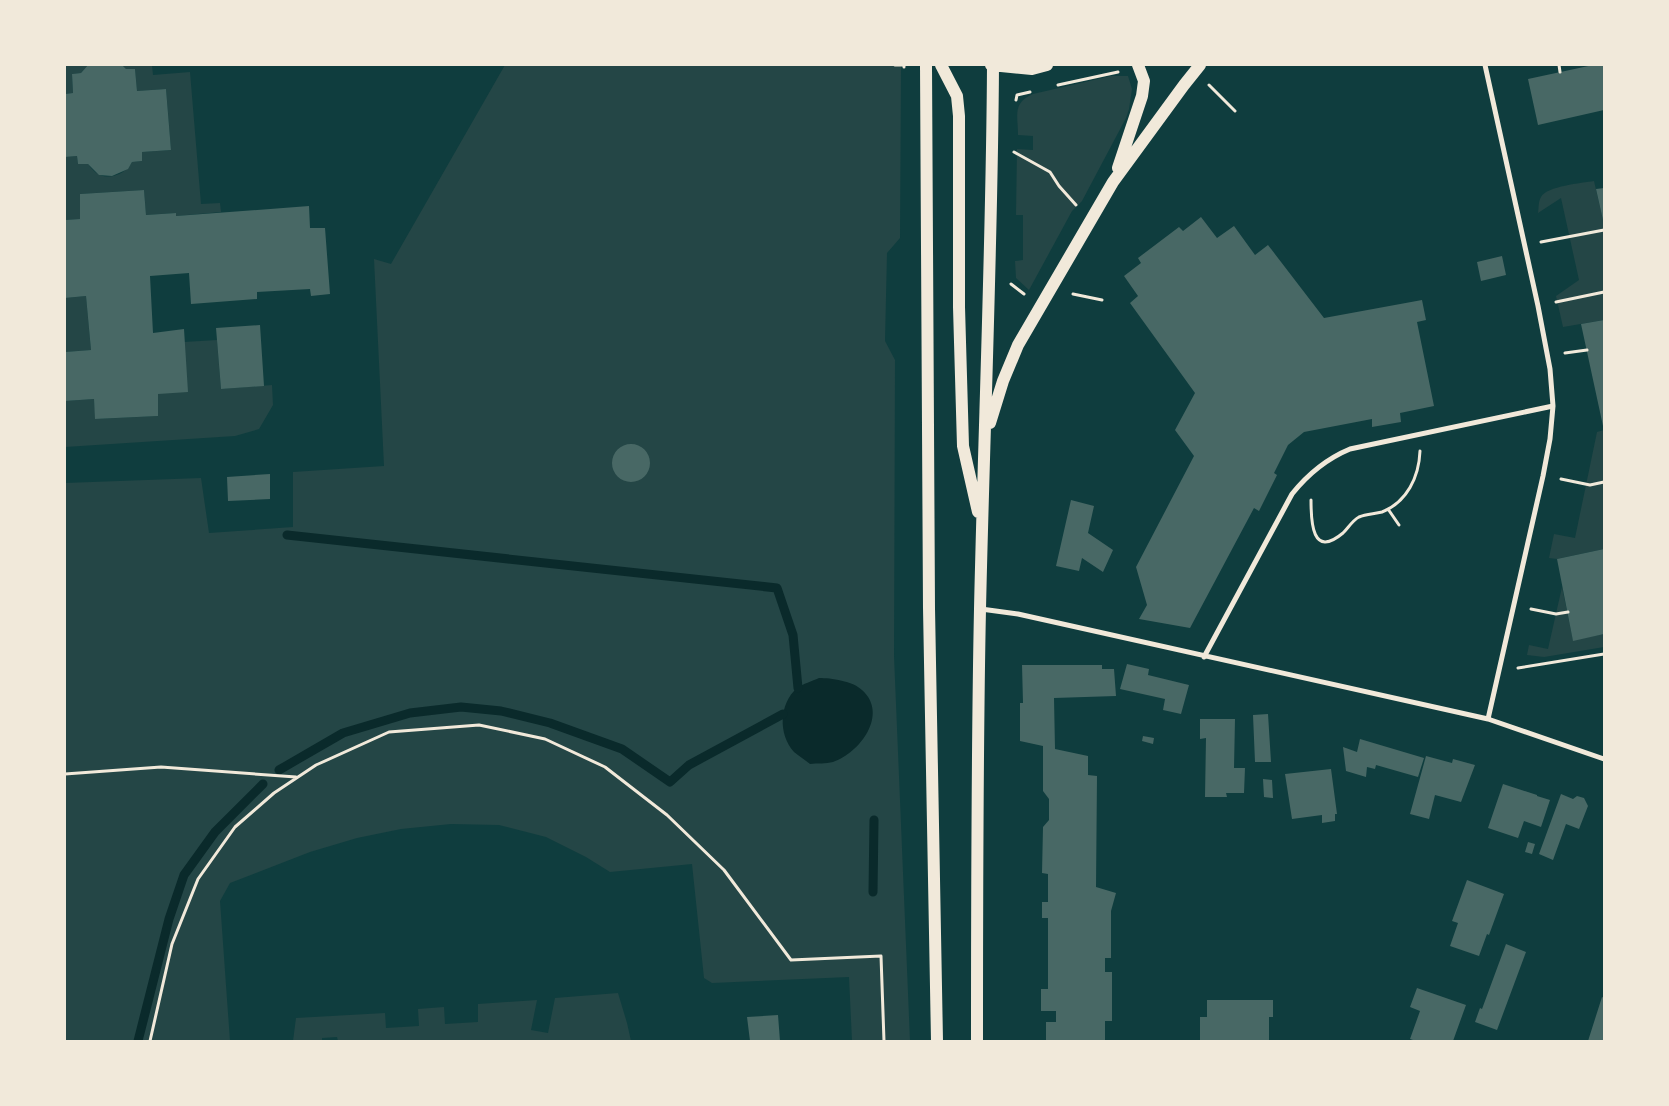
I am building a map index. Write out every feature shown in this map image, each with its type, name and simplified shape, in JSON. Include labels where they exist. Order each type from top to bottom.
[{"type":"main road","points":[[926,65],[929,598],[937,1041]]},
{"type":"main road","points":[[941,65],[957,96],[959,116],[959,307],[963,446],[982,529]]},
{"type":"main road","points":[[978,1041],[980,608],[986,438],[992,65],[1032,68],[1047,65]]},
{"type":"main road","points":[[1113,182],[1142,96],[1144,81],[1138,65]]},
{"type":"main road","points":[[986,438],[1003,381],[1018,345],[1113,182],[1198,68]]},
{"type":"street","points":[[1485,65],[1548,355],[1553,406],[1550,440],[1543,476],[1488,719]]},
{"type":"street","points":[[1204,657],[1292,494],[1312,472],[1326,461],[1350,449],[1553,406]]},
{"type":"street","points":[[980,608],[1018,614],[1488,719],[1604,759]]},
{"type":"path","points":[[1559,65],[1560,72]]},
{"type":"path","points":[[1198,68],[1235,111]]},
{"type":"path","points":[[1012,150],[1050,172],[1069,198],[1091,219]]},
{"type":"path","points":[[1524,245],[1604,230]]},
{"type":"path","points":[[1538,306],[1604,292]]},
{"type":"path","points":[[1548,355],[1587,350]]},
{"type":"path","points":[[1312,472],[1311,522],[1313,530],[1318,540],[1330,541],[1358,518],[1388,509],[1399,502],[1405,495],[1416,475],[1420,453],[1420,433]]},
{"type":"path","points":[[1543,476],[1590,485],[1604,482]]},
{"type":"path","points":[[1388,509],[1398,526]]},
{"type":"path","points":[[1514,605],[1556,614],[1568,612]]},
{"type":"path","points":[[1518,668],[1604,654]]},
{"type":"path","points":[[150,1041],[172,944],[198,879],[235,827],[274,793],[316,765],[389,732],[479,726],[545,739],[604,767],[667,815],[724,870],[791,960],[881,956],[884,1041]]},
{"type":"path","points":[[65,774],[161,767],[298,777]]},
{"type":"shaded area","points":[[65,65],[88,65],[81,73],[72,74],[73,93],[65,94]]},
{"type":"shaded area","points":[[122,65],[152,65],[153,75],[190,72],[201,204],[220,203],[221,212],[176,216],[175,213],[146,215],[144,190],[80,194],[80,219],[65,220],[65,157],[77,156],[78,164],[88,164],[98,174],[115,176],[123,172],[132,162],[142,161],[142,152],[171,150],[166,89],[137,91],[135,69],[126,69]]},
{"type":"shaded area","points":[[505,65],[901,65],[900,238],[887,253],[885,341],[895,360],[894,656],[910,1041],[852,1041],[849,977],[712,983],[704,978],[692,864],[610,872],[586,857],[546,837],[499,825],[451,824],[401,829],[357,838],[310,852],[230,883],[220,901],[230,1041],[65,1041],[65,483],[201,478],[209,533],[293,527],[293,472],[384,466],[374,259],[391,264]]},
{"type":"shaded area","points":[[1111,76],[1128,76],[1132,89],[1126,118],[1082,201],[1072,211],[1029,290],[1016,278],[1015,261],[1023,260],[1023,215],[1016,215],[1017,149],[1033,150],[1033,136],[1018,135],[1017,116],[1019,106],[1022,101],[1033,94]]},
{"type":"shaded area","points":[[1594,181],[1604,224],[1604,320],[1563,327],[1556,296],[1579,280],[1561,198],[1538,213],[1539,201],[1550,190]]},
{"type":"shaded area","points":[[86,296],[91,350],[65,352],[65,298]]},
{"type":"shaded area","points":[[217,340],[221,389],[272,385],[273,405],[259,429],[235,436],[65,447],[65,401],[94,399],[96,419],[158,416],[158,394],[184,342]]},
{"type":"shaded area","points":[[1604,430],[1604,549],[1557,559],[1549,558],[1554,534],[1575,538],[1597,432]]},
{"type":"shaded area","points":[[1562,587],[1573,640],[1604,634],[1604,647],[1544,657],[1527,655],[1529,645],[1548,649]]},
{"type":"shaded area","points":[[819,678],[848,682],[862,690],[870,700],[873,710],[872,721],[868,732],[861,742],[843,757],[830,763],[810,764],[794,752],[789,745],[785,737],[783,719],[787,702],[797,688]]},
{"type":"shaded area","points":[[618,993],[631,1041],[338,1041],[337,1037],[322,1038],[322,1041],[293,1041],[296,1018],[385,1013],[386,1028],[419,1026],[418,1009],[444,1007],[445,1024],[478,1022],[478,1004],[537,1000],[531,1030],[548,1033],[555,998]]},
{"type":"building","points":[[88,65],[122,65],[126,69],[135,69],[137,91],[166,89],[171,150],[142,152],[142,161],[132,162],[128,169],[112,176],[99,175],[88,164],[78,164],[77,156],[65,157],[65,94],[73,93],[72,74],[81,73]]},
{"type":"building","points":[[1593,65],[1604,65],[1604,110],[1538,125],[1528,79]]},
{"type":"building","points":[[1604,188],[1604,220],[1603,220],[1596,189]]},
{"type":"building","points":[[144,190],[146,215],[176,213],[176,216],[309,206],[310,228],[325,228],[330,294],[311,296],[310,289],[257,292],[257,299],[191,304],[189,273],[150,276],[153,333],[184,329],[188,392],[158,394],[158,416],[95,419],[94,399],[65,401],[65,352],[91,350],[86,296],[65,298],[65,220],[80,219],[80,194]]},
{"type":"building","points":[[1201,217],[1217,238],[1234,226],[1255,255],[1268,245],[1324,318],[1422,300],[1426,320],[1417,322],[1434,406],[1400,413],[1401,422],[1372,427],[1372,419],[1304,432],[1288,445],[1274,473],[1277,475],[1259,511],[1254,508],[1190,628],[1139,619],[1147,605],[1136,567],[1194,456],[1175,430],[1195,393],[1130,303],[1138,296],[1124,276],[1141,263],[1138,258],[1179,227],[1183,231]]},
{"type":"building","points":[[1502,256],[1506,275],[1481,281],[1477,262]]},
{"type":"building","points":[[1604,320],[1604,425],[1603,426],[1581,324]]},
{"type":"building","points":[[260,325],[264,386],[221,389],[216,328]]},
{"type":"building","points":[[631,444],[645,449],[650,463],[645,477],[631,482],[617,477],[612,463],[617,449]]},
{"type":"building","points":[[270,474],[270,499],[228,501],[227,477]]},
{"type":"building","points":[[1071,500],[1094,506],[1088,533],[1113,550],[1103,572],[1082,558],[1079,571],[1056,566]]},
{"type":"building","points":[[1604,549],[1604,634],[1573,641],[1557,559]]},
{"type":"building","points":[[1127,664],[1149,669],[1148,675],[1189,685],[1181,714],[1163,710],[1165,699],[1120,689]]},
{"type":"building","points":[[1022,665],[1102,665],[1102,669],[1114,669],[1116,696],[1054,698],[1055,749],[1088,756],[1088,775],[1097,776],[1096,887],[1116,893],[1111,911],[1111,958],[1105,958],[1105,972],[1112,972],[1112,1021],[1105,1021],[1105,1041],[1046,1041],[1046,1022],[1056,1022],[1056,1011],[1041,1011],[1041,989],[1048,989],[1048,918],[1042,918],[1042,902],[1048,902],[1048,874],[1042,873],[1043,827],[1049,820],[1049,799],[1043,791],[1043,746],[1020,741],[1020,703],[1023,703]]},
{"type":"building","points":[[1268,714],[1271,762],[1255,762],[1253,715]]},
{"type":"building","points":[[1200,719],[1235,719],[1234,768],[1245,768],[1244,793],[1226,793],[1227,797],[1205,797],[1206,738],[1200,739]]},
{"type":"building","points":[[1143,736],[1154,738],[1153,744],[1142,741]]},
{"type":"building","points":[[1360,739],[1424,758],[1418,777],[1376,765],[1375,769],[1367,767],[1366,777],[1346,771],[1343,747],[1357,752]]},
{"type":"building","points":[[1426,756],[1452,763],[1453,759],[1475,765],[1461,802],[1435,795],[1429,819],[1410,814]]},
{"type":"building","points":[[1331,769],[1337,814],[1335,814],[1335,821],[1322,823],[1322,815],[1292,819],[1285,774]]},
{"type":"building","points":[[1263,779],[1272,780],[1273,798],[1264,797]]},
{"type":"building","points":[[1503,784],[1550,800],[1541,827],[1524,821],[1518,838],[1488,828]]},
{"type":"building","points":[[1561,794],[1573,799],[1577,796],[1584,798],[1588,806],[1579,829],[1566,824],[1553,860],[1539,854]]},
{"type":"building","points":[[1528,842],[1535,844],[1532,854],[1525,852]]},
{"type":"building","points":[[1467,880],[1504,894],[1479,956],[1450,946],[1458,923],[1452,921]]},
{"type":"building","points":[[1506,944],[1526,952],[1497,1030],[1475,1022],[1480,1008],[1482,1009]]},
{"type":"building","points":[[1417,988],[1466,1005],[1453,1041],[1416,1041],[1410,1039],[1420,1011],[1410,1007]]},
{"type":"building","points":[[1602,997],[1604,998],[1604,1041],[1588,1041]]},
{"type":"building","points":[[1207,1000],[1273,1000],[1273,1017],[1269,1017],[1269,1041],[1200,1041],[1200,1017],[1207,1017]]},
{"type":"building","points":[[778,1015],[780,1041],[750,1041],[747,1017]]},
{"type":"waterway","points":[[287,535],[777,588],[793,635],[798,688]]},
{"type":"waterway","points":[[279,770],[343,733],[410,713],[461,707],[501,711],[550,723],[622,749],[670,782],[689,765],[783,714]]},
{"type":"waterway","points":[[138,1041],[169,919],[184,875],[215,832],[263,784]]},
{"type":"waterway","points":[[873,892],[874,820]]}]
